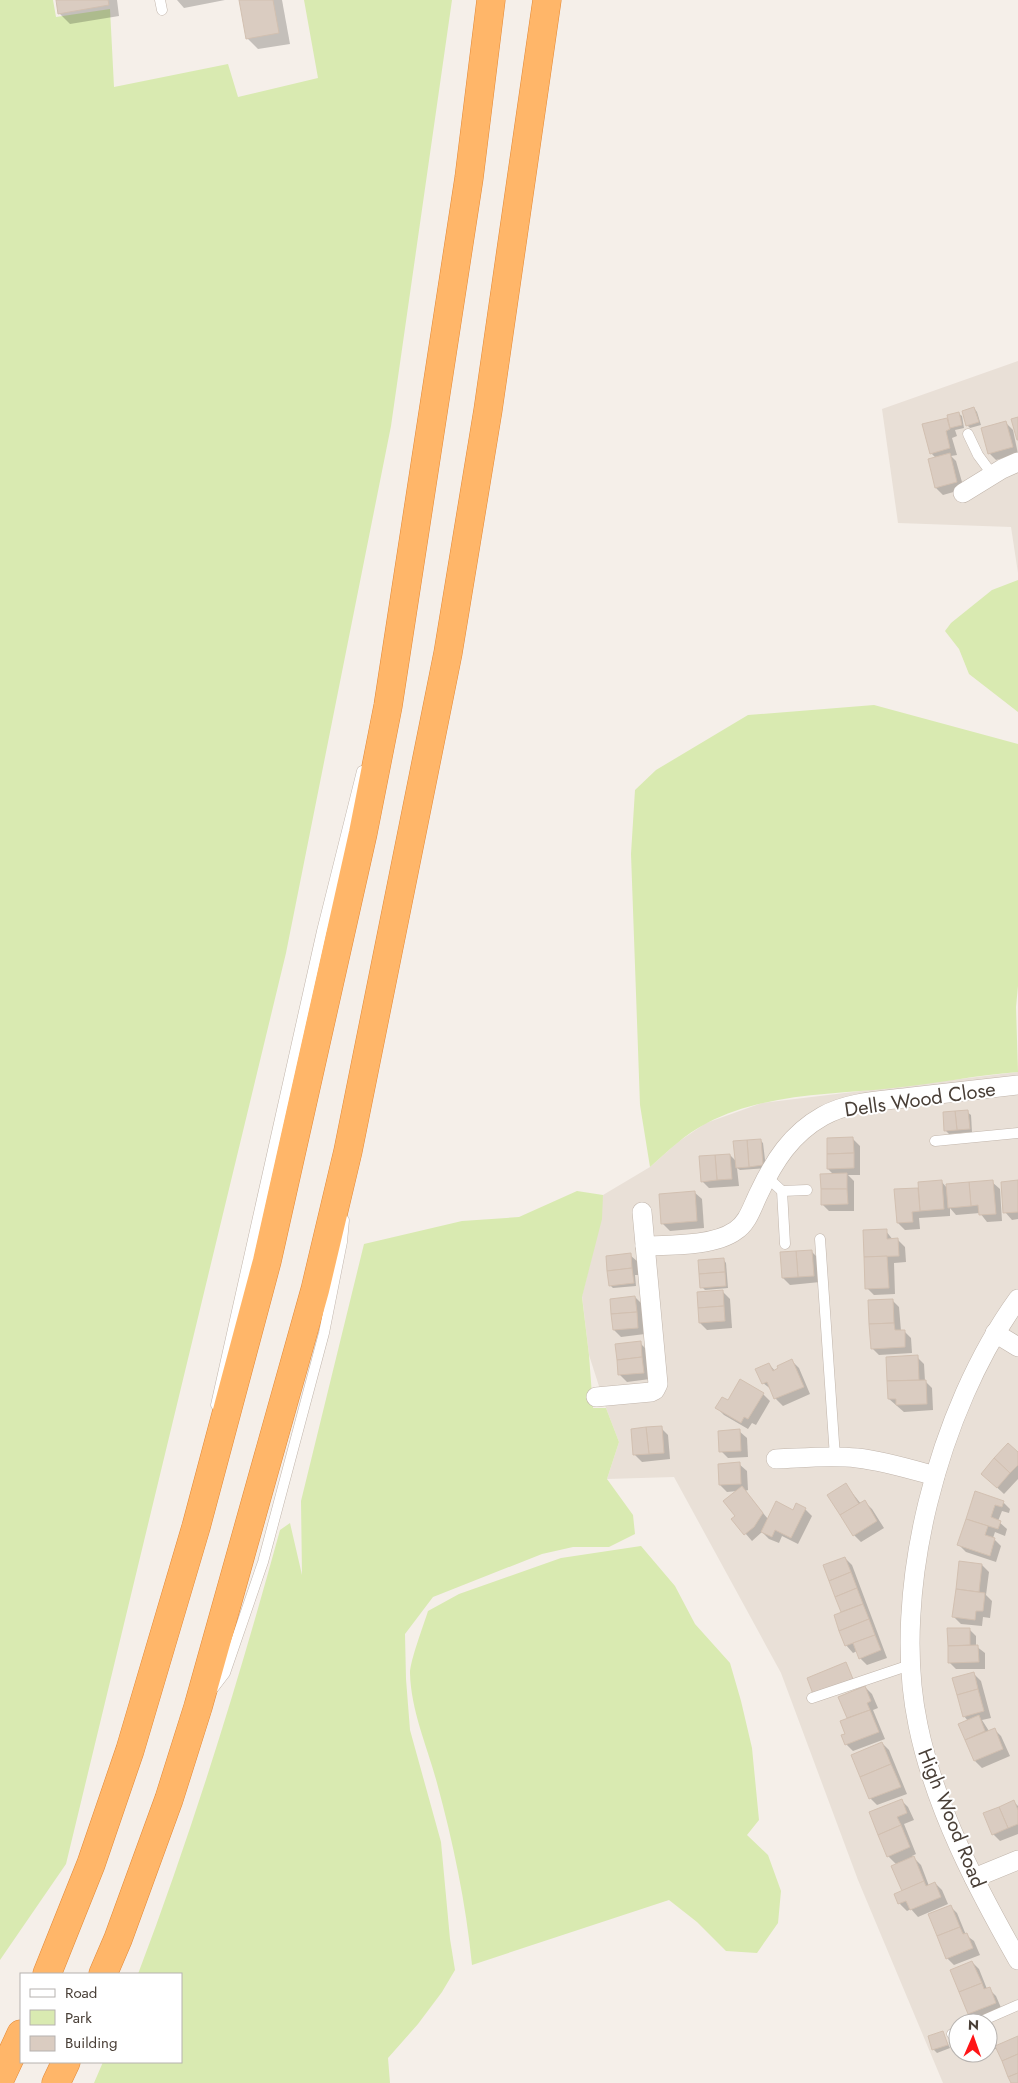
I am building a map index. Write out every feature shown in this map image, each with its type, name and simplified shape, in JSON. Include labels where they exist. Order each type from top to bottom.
[{"type":"highway","points":[[47,1973],[91,1864],[130,1750],[196,1527],[267,1261],[363,833],[388,706],[469,178],[491,0]]},
{"type":"highway","points":[[104,1973],[169,1799],[198,1707],[315,1290],[348,1152],[450,644],[488,410],[547,0]]},
{"type":"highway","points":[[0,2079],[20,2036]]},
{"type":"highway","points":[[56,2083],[66,2063]]},
{"type":"street","points":[[964,493],[992,474],[1017,464]]},
{"type":"street","name":"Dells Wood Close","points":[[645,1246],[700,1242],[720,1238],[734,1232],[747,1218],[778,1156],[800,1131],[825,1114],[869,1102],[1018,1085]]},
{"type":"street","points":[[596,1397],[651,1392],[655,1390],[658,1384],[642,1212]]},
{"type":"street","name":"High Wood Road","points":[[1018,1298],[976,1369],[935,1476],[923,1526],[914,1584],[910,1665],[914,1706],[923,1747],[941,1800],[974,1878],[1018,1960]]},
{"type":"street","points":[[995,1334],[1018,1347]]},
{"type":"street","points":[[776,1459],[858,1458],[886,1463],[935,1476]]},
{"type":"street","points":[[974,1878],[1018,1860]]},
{"type":"lane","points":[[968,434],[978,455],[992,474]]},
{"type":"lane","points":[[935,1141],[1018,1133]]},
{"type":"lane","points":[[767,1177],[782,1191],[785,1244]]},
{"type":"lane","points":[[782,1191],[807,1190]]},
{"type":"lane","points":[[820,1239],[835,1457]]},
{"type":"lane","points":[[812,1698],[910,1665]]},
{"type":"lane","points":[[998,2014],[1018,2005]]},
{"type":"shaded area","points":[[1018,361],[1018,573],[1011,527],[898,523],[882,409]]},
{"type":"shaded area","points":[[1018,1072],[1018,2083],[943,2083],[858,1880],[781,1673],[674,1477],[607,1479],[619,1442],[589,1355],[582,1296],[603,1195],[650,1167],[678,1142],[706,1123],[762,1103]]},
{"type":"green space","points":[[0,0],[53,0],[56,17],[110,9],[114,87],[228,64],[238,97],[318,78],[304,0],[452,0],[391,426],[286,953],[66,1864],[0,1960]]},
{"type":"green space","points":[[1018,580],[1018,712],[969,674],[959,649],[945,631],[951,623],[992,590]]},
{"type":"green space","points":[[874,705],[1018,744],[1018,986],[1016,1007],[1018,1072],[909,1086],[798,1097],[751,1106],[729,1113],[699,1127],[677,1143],[650,1167],[640,1105],[631,854],[635,790],[656,770],[748,715]]},
{"type":"green space","points":[[577,1191],[603,1195],[602,1219],[582,1297],[593,1408],[606,1408],[619,1442],[607,1479],[633,1515],[635,1534],[609,1547],[573,1547],[542,1554],[433,1597],[405,1634],[410,1730],[441,1842],[450,1939],[455,1970],[442,1992],[418,2024],[388,2058],[390,2083],[94,2083],[103,2063],[182,2063],[182,1973],[138,1973],[178,1865],[214,1754],[280,1530],[290,1523],[302,1575],[301,1501],[364,1244],[462,1221],[519,1217]]},
{"type":"green space","points":[[641,1546],[675,1586],[695,1624],[730,1663],[752,1748],[759,1820],[747,1835],[768,1855],[781,1891],[778,1923],[757,1953],[726,1951],[697,1922],[669,1900],[472,1965],[463,1896],[454,1850],[437,1783],[416,1715],[411,1687],[411,1667],[428,1611],[459,1594],[561,1558]]},
{"type":"building","points":[[56,0],[108,0],[109,5],[58,14]]},
{"type":"building","points":[[239,0],[273,0],[279,33],[246,39]]},
{"type":"building","points":[[974,407],[979,422],[966,426],[962,411]]},
{"type":"building","points":[[959,412],[962,425],[950,428],[947,415]]},
{"type":"building","points":[[1018,417],[1018,440],[1017,440],[1011,419]]},
{"type":"building","points":[[947,418],[950,429],[946,431],[950,448],[930,454],[922,424]]},
{"type":"building","points":[[1006,421],[1013,447],[988,454],[981,428]]},
{"type":"building","points":[[950,453],[957,482],[935,488],[928,459]]},
{"type":"building","points":[[968,1110],[970,1129],[957,1130],[955,1111]]},
{"type":"building","points":[[955,1111],[957,1130],[944,1131],[943,1112]]},
{"type":"building","points":[[853,1137],[854,1153],[827,1154],[827,1138]]},
{"type":"building","points":[[761,1139],[763,1165],[749,1167],[747,1140]]},
{"type":"building","points":[[747,1140],[749,1167],[736,1168],[733,1141]]},
{"type":"building","points":[[854,1153],[854,1168],[827,1169],[827,1154]]},
{"type":"building","points":[[730,1154],[732,1179],[717,1180],[715,1155]]},
{"type":"building","points":[[715,1155],[717,1180],[701,1182],[699,1156]]},
{"type":"building","points":[[847,1173],[847,1189],[821,1189],[820,1174]]},
{"type":"building","points":[[942,1180],[944,1209],[920,1211],[918,1182]]},
{"type":"building","points":[[993,1180],[996,1214],[979,1215],[978,1205],[971,1206],[969,1182]]},
{"type":"building","points":[[1018,1180],[1018,1212],[1003,1213],[1001,1182]]},
{"type":"building","points":[[969,1182],[971,1206],[948,1208],[946,1184]]},
{"type":"building","points":[[918,1188],[920,1211],[912,1212],[913,1222],[897,1223],[894,1189]]},
{"type":"building","points":[[821,1189],[847,1189],[848,1204],[821,1205]]},
{"type":"building","points":[[695,1191],[697,1221],[661,1224],[659,1194]]},
{"type":"building","points":[[887,1229],[887,1239],[898,1238],[899,1256],[864,1257],[863,1230]]},
{"type":"building","points":[[812,1250],[814,1276],[798,1277],[796,1251]]},
{"type":"building","points":[[796,1251],[798,1277],[782,1278],[780,1252]]},
{"type":"building","points":[[631,1253],[632,1268],[607,1271],[606,1256]]},
{"type":"building","points":[[887,1256],[889,1288],[865,1289],[864,1257]]},
{"type":"building","points":[[724,1258],[725,1272],[699,1274],[698,1260]]},
{"type":"building","points":[[632,1268],[634,1283],[609,1286],[607,1271]]},
{"type":"building","points":[[725,1272],[726,1286],[700,1288],[699,1274]]},
{"type":"building","points":[[723,1290],[724,1306],[698,1308],[697,1292]]},
{"type":"building","points":[[635,1296],[637,1312],[611,1314],[610,1299]]},
{"type":"building","points":[[893,1299],[894,1323],[869,1324],[868,1300]]},
{"type":"building","points":[[724,1306],[725,1321],[699,1323],[698,1308]]},
{"type":"building","points":[[637,1312],[638,1328],[613,1330],[611,1314]]},
{"type":"building","points":[[894,1323],[895,1330],[905,1330],[905,1347],[871,1349],[869,1324]]},
{"type":"building","points":[[641,1341],[642,1357],[617,1360],[615,1344]]},
{"type":"building","points":[[918,1355],[919,1380],[887,1381],[886,1357]]},
{"type":"building","points":[[642,1357],[644,1373],[618,1375],[617,1360]]},
{"type":"building","points":[[792,1359],[804,1387],[774,1399],[767,1382],[762,1384],[755,1369],[769,1363],[773,1371],[778,1368],[777,1366]]},
{"type":"building","points":[[740,1379],[764,1393],[748,1419],[744,1417],[741,1423],[715,1408],[722,1397],[728,1400]]},
{"type":"building","points":[[926,1380],[927,1404],[896,1405],[896,1399],[888,1399],[887,1381]]},
{"type":"building","points":[[662,1426],[664,1453],[649,1454],[646,1427]]},
{"type":"building","points":[[646,1427],[649,1454],[633,1455],[631,1429]]},
{"type":"building","points":[[740,1429],[741,1451],[719,1452],[718,1431]]},
{"type":"building","points":[[1008,1443],[1018,1452],[1018,1465],[1010,1473],[994,1458]]},
{"type":"building","points":[[994,1458],[1010,1473],[997,1488],[981,1474]]},
{"type":"building","points":[[740,1462],[741,1484],[719,1485],[718,1464]]},
{"type":"building","points":[[846,1483],[859,1504],[840,1515],[827,1495]]},
{"type":"building","points":[[742,1486],[763,1513],[754,1527],[744,1535],[731,1519],[735,1516],[723,1501]]},
{"type":"building","points":[[975,1491],[1004,1501],[1002,1507],[995,1505],[991,1517],[1001,1521],[998,1529],[966,1519]]},
{"type":"building","points":[[865,1500],[877,1521],[853,1536],[840,1515]]},
{"type":"building","points":[[776,1501],[793,1510],[796,1503],[806,1508],[791,1538],[775,1530],[772,1537],[761,1532]]},
{"type":"building","points":[[966,1519],[988,1526],[985,1535],[995,1538],[990,1556],[957,1545]]},
{"type":"building","points":[[845,1557],[851,1572],[829,1581],[823,1565]]},
{"type":"building","points":[[959,1561],[982,1564],[979,1592],[956,1589]]},
{"type":"building","points":[[851,1572],[857,1588],[835,1597],[829,1581]]},
{"type":"building","points":[[857,1588],[863,1604],[841,1612],[835,1597]]},
{"type":"building","points":[[956,1589],[985,1593],[983,1611],[976,1611],[975,1620],[952,1617]]},
{"type":"building","points":[[863,1604],[869,1619],[839,1631],[834,1615]]},
{"type":"building","points":[[869,1619],[875,1635],[845,1646],[839,1631]]},
{"type":"building","points":[[947,1628],[970,1628],[970,1645],[948,1646]]},
{"type":"building","points":[[875,1635],[881,1650],[859,1659],[853,1643]]},
{"type":"building","points":[[978,1645],[979,1662],[948,1663],[948,1646]]},
{"type":"building","points":[[846,1662],[853,1679],[813,1694],[807,1678]]},
{"type":"building","points":[[974,1672],[978,1689],[957,1695],[952,1678]]},
{"type":"building","points":[[865,1686],[871,1701],[867,1703],[870,1710],[847,1718],[838,1697]]},
{"type":"building","points":[[978,1689],[984,1711],[963,1717],[957,1695]]},
{"type":"building","points":[[870,1710],[879,1732],[845,1745],[841,1735],[845,1734],[840,1721]]},
{"type":"building","points":[[979,1715],[985,1731],[965,1740],[958,1724]]},
{"type":"building","points":[[995,1728],[1003,1749],[974,1761],[965,1740]]},
{"type":"building","points":[[882,1742],[891,1764],[860,1777],[851,1755]]},
{"type":"building","points":[[891,1764],[901,1787],[869,1799],[860,1777]]},
{"type":"building","points":[[902,1799],[907,1813],[897,1817],[901,1825],[878,1835],[869,1812]]},
{"type":"building","points":[[1014,1800],[1018,1810],[1018,1824],[1008,1828],[999,1807]]},
{"type":"building","points":[[999,1807],[1008,1828],[992,1835],[983,1813]]},
{"type":"building","points":[[901,1825],[910,1847],[887,1857],[878,1835]]},
{"type":"building","points":[[914,1856],[924,1881],[902,1891],[891,1866]]},
{"type":"building","points":[[924,1881],[926,1886],[935,1882],[941,1897],[910,1910],[906,1901],[898,1904],[894,1894]]},
{"type":"building","points":[[951,1905],[960,1927],[937,1936],[928,1914]]},
{"type":"building","points":[[960,1927],[963,1934],[967,1933],[973,1948],[946,1959],[937,1936]]},
{"type":"building","points":[[972,1961],[982,1983],[959,1992],[950,1970]]},
{"type":"building","points":[[982,1983],[984,1989],[990,1987],[996,2003],[968,2013],[959,1992]]},
{"type":"building","points":[[943,2031],[948,2045],[932,2050],[928,2036]]},
{"type":"building","points":[[1018,2036],[1018,2054],[1002,2061],[998,2052],[998,2045]]},
{"type":"building","points":[[1018,2054],[1018,2073],[1008,2077],[1002,2061]]},
{"type":"building","points":[[1018,2073],[1018,2083],[1011,2083],[1008,2077]]}]
